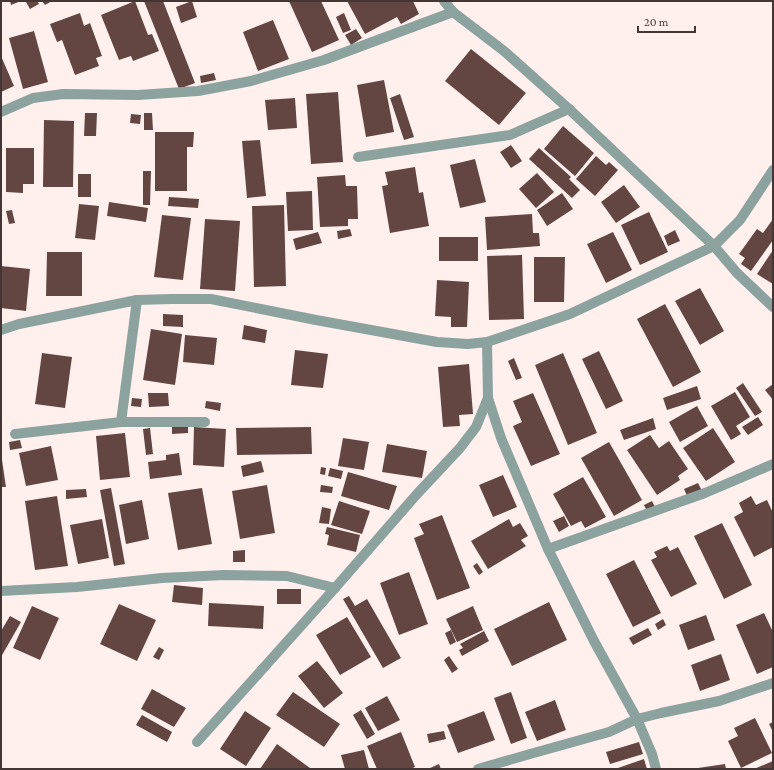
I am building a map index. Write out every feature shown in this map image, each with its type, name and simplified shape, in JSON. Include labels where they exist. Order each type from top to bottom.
[{"type":"street","points":[[444,1],[453,12],[504,51],[569,109],[714,246],[737,273],[773,307]]},
{"type":"street","points":[[1,112],[33,98],[62,94],[138,94],[198,91],[251,81],[324,60],[453,12]]},
{"type":"street","points":[[358,157],[510,135],[569,109]]},
{"type":"street","points":[[1,330],[19,324],[137,300],[172,298],[211,299],[437,342],[468,344],[487,342],[570,314],[714,246],[740,220],[773,170]]},
{"type":"street","points":[[121,422],[137,300]]},
{"type":"street","points":[[487,342],[488,398],[501,438],[548,549],[594,641],[637,719],[652,754],[656,769]]},
{"type":"street","points":[[197,742],[417,494],[460,448],[476,427],[488,398]]},
{"type":"street","points":[[15,434],[121,422],[205,422]]},
{"type":"street","points":[[548,549],[706,493],[773,464]]},
{"type":"street","points":[[1,591],[77,587],[162,578],[224,575],[287,576],[335,588]]},
{"type":"street","points":[[478,769],[609,732],[637,719],[719,701],[773,683]]},
{"type":"building","points":[[10,1],[21,1],[11,5]]},
{"type":"building","points":[[37,1],[39,4],[30,9],[26,2]]},
{"type":"building","points":[[42,1],[52,1],[45,5]]},
{"type":"building","points":[[135,1],[148,35],[152,34],[159,51],[133,61],[131,56],[119,60],[101,15]]},
{"type":"building","points":[[144,1],[163,1],[195,83],[179,89]]},
{"type":"building","points":[[192,1],[197,17],[181,23],[176,7]]},
{"type":"building","points":[[289,1],[321,1],[339,40],[312,52]]},
{"type":"building","points":[[347,1],[413,1],[419,14],[401,24],[397,17],[365,34]]},
{"type":"building","points":[[80,13],[84,26],[90,23],[102,56],[96,58],[99,66],[75,75],[62,40],[57,42],[50,24]]},
{"type":"building","points":[[344,13],[351,30],[343,33],[336,17]]},
{"type":"building","points":[[273,20],[289,59],[258,71],[243,32]]},
{"type":"building","points":[[356,29],[362,38],[351,45],[345,35]]},
{"type":"building","points":[[34,31],[48,82],[23,89],[9,38]]},
{"type":"building","points":[[471,49],[526,93],[499,125],[445,81]]},
{"type":"building","points":[[1,56],[14,86],[1,92]]},
{"type":"building","points":[[214,73],[216,80],[201,83],[200,76]]},
{"type":"building","points":[[384,80],[394,132],[366,137],[357,85]]},
{"type":"building","points":[[338,92],[343,162],[311,164],[306,94]]},
{"type":"building","points":[[400,94],[414,137],[404,140],[390,98]]},
{"type":"building","points":[[295,98],[297,128],[268,130],[265,100]]},
{"type":"building","points":[[85,113],[97,113],[96,136],[84,136]]},
{"type":"building","points":[[144,113],[152,113],[153,130],[144,130]]},
{"type":"building","points":[[131,114],[141,115],[140,124],[130,123]]},
{"type":"building","points":[[44,120],[74,121],[73,187],[43,187]]},
{"type":"building","points":[[563,126],[594,153],[575,176],[544,149]]},
{"type":"building","points":[[155,132],[194,132],[193,147],[187,147],[187,191],[155,191]]},
{"type":"building","points":[[260,140],[266,196],[247,198],[242,141]]},
{"type":"building","points":[[511,145],[522,161],[511,168],[500,152]]},
{"type":"building","points":[[6,148],[34,148],[34,184],[23,184],[23,193],[6,192]]},
{"type":"building","points":[[539,148],[571,177],[569,179],[580,190],[572,198],[529,159]]},
{"type":"building","points":[[596,156],[606,165],[609,162],[618,170],[595,196],[576,179]]},
{"type":"building","points":[[475,159],[486,202],[460,208],[450,165]]},
{"type":"building","points":[[415,167],[419,193],[423,192],[429,226],[390,233],[382,186],[388,185],[385,172]]},
{"type":"building","points":[[143,171],[151,171],[150,205],[143,205]]},
{"type":"building","points":[[537,173],[554,192],[536,208],[519,189]]},
{"type":"building","points":[[78,174],[91,174],[91,197],[78,197]]},
{"type":"building","points":[[345,175],[346,186],[357,186],[358,219],[348,219],[348,226],[320,227],[317,177]]},
{"type":"building","points":[[624,185],[640,207],[616,223],[601,202]]},
{"type":"building","points":[[312,191],[313,230],[288,231],[286,192]]},
{"type":"building","points":[[562,193],[573,209],[547,226],[537,210]]},
{"type":"building","points":[[169,197],[199,199],[198,208],[168,206]]},
{"type":"building","points":[[109,202],[148,208],[146,222],[107,216]]},
{"type":"building","points":[[79,204],[99,206],[95,240],[75,238]]},
{"type":"building","points":[[284,205],[286,286],[254,287],[252,206]]},
{"type":"building","points":[[12,210],[15,223],[9,224],[6,211]]},
{"type":"building","points":[[649,212],[668,252],[640,265],[621,225]]},
{"type":"building","points":[[532,214],[533,233],[539,233],[540,246],[487,250],[485,217]]},
{"type":"building","points":[[162,215],[191,218],[183,280],[154,277]]},
{"type":"building","points":[[205,219],[240,221],[235,291],[200,289]]},
{"type":"building","points":[[773,219],[773,240],[751,271],[741,264],[745,258],[739,254],[757,229],[763,233]]},
{"type":"building","points":[[350,229],[352,236],[338,239],[337,231]]},
{"type":"building","points":[[675,230],[680,241],[668,246],[664,236]]},
{"type":"building","points":[[318,232],[322,243],[296,250],[293,239]]},
{"type":"building","points":[[613,232],[632,270],[606,283],[587,244]]},
{"type":"building","points":[[439,237],[478,237],[478,261],[439,261]]},
{"type":"building","points":[[773,250],[773,284],[757,274]]},
{"type":"building","points":[[47,252],[82,252],[82,296],[46,296]]},
{"type":"building","points":[[522,255],[524,319],[489,320],[487,256]]},
{"type":"building","points":[[534,257],[565,257],[564,302],[534,302]]},
{"type":"building","points":[[1,266],[30,269],[26,311],[1,308]]},
{"type":"building","points":[[437,280],[469,282],[467,327],[451,327],[451,317],[435,316]]},
{"type":"building","points":[[700,288],[724,331],[700,345],[675,301]]},
{"type":"building","points":[[665,304],[701,372],[673,387],[637,319]]},
{"type":"building","points":[[163,314],[183,315],[183,327],[163,326]]},
{"type":"building","points":[[244,325],[267,330],[265,343],[242,339]]},
{"type":"building","points":[[151,329],[182,334],[175,385],[143,380]]},
{"type":"building","points":[[185,335],[217,338],[214,365],[183,362]]},
{"type":"building","points":[[295,350],[328,354],[323,388],[291,385]]},
{"type":"building","points":[[599,351],[623,401],[606,409],[582,359]]},
{"type":"building","points":[[42,353],[72,357],[65,408],[35,404]]},
{"type":"building","points":[[563,353],[597,433],[568,445],[535,365]]},
{"type":"building","points":[[514,358],[522,378],[516,380],[508,361]]},
{"type":"building","points":[[469,364],[473,414],[459,415],[460,426],[443,427],[438,367]]},
{"type":"building","points":[[743,383],[762,412],[755,416],[736,388]]},
{"type":"building","points":[[773,384],[773,400],[765,390]]},
{"type":"building","points":[[697,386],[701,399],[667,410],[663,398]]},
{"type":"building","points":[[735,392],[750,417],[736,426],[741,434],[731,440],[711,406]]},
{"type":"building","points":[[148,393],[168,393],[169,406],[149,407]]},
{"type":"building","points":[[533,393],[560,454],[531,466],[513,426],[522,422],[513,401]]},
{"type":"building","points":[[132,398],[142,399],[141,407],[131,406]]},
{"type":"building","points":[[206,401],[221,403],[220,411],[205,408]]},
{"type":"building","points":[[697,406],[708,426],[680,442],[669,422]]},
{"type":"building","points":[[758,417],[763,425],[748,435],[742,427]]},
{"type":"building","points":[[653,418],[656,429],[624,440],[620,430]]},
{"type":"building","points":[[188,426],[188,433],[172,434],[172,427]]},
{"type":"building","points":[[194,427],[226,429],[224,467],[193,465]]},
{"type":"building","points":[[311,427],[312,454],[237,455],[236,428]]},
{"type":"building","points":[[150,428],[153,454],[146,455],[143,429]]},
{"type":"building","points":[[713,428],[735,462],[706,481],[683,448]]},
{"type":"building","points":[[125,433],[130,477],[100,480],[96,436]]},
{"type":"building","points":[[650,435],[659,448],[669,441],[688,469],[678,476],[680,480],[657,495],[627,450]]},
{"type":"building","points":[[343,438],[369,442],[364,470],[338,466]]},
{"type":"building","points":[[20,440],[22,448],[10,450],[9,442]]},
{"type":"building","points":[[609,442],[642,500],[614,516],[581,458]]},
{"type":"building","points":[[387,444],[427,451],[422,478],[382,472]]},
{"type":"building","points":[[51,446],[58,480],[26,486],[19,453]]},
{"type":"building","points":[[179,453],[182,475],[150,479],[148,462],[166,460],[166,455]]},
{"type":"building","points":[[2,460],[6,487],[1,487]]},
{"type":"building","points":[[261,461],[264,472],[243,477],[241,466]]},
{"type":"building","points":[[321,467],[326,468],[325,475],[320,474]]},
{"type":"building","points":[[330,468],[343,471],[341,479],[328,476]]},
{"type":"building","points":[[348,472],[397,486],[389,510],[341,496]]},
{"type":"building","points":[[503,475],[517,507],[493,517],[479,485]]},
{"type":"building","points":[[583,477],[606,517],[585,528],[581,521],[571,526],[553,494]]},
{"type":"building","points":[[698,483],[702,491],[688,498],[684,489]]},
{"type":"building","points":[[267,485],[275,533],[240,539],[232,491]]},
{"type":"building","points":[[321,485],[333,487],[332,493],[320,492]]},
{"type":"building","points":[[111,488],[125,564],[114,566],[100,490]]},
{"type":"building","points":[[202,488],[212,544],[178,550],[168,493]]},
{"type":"building","points":[[86,489],[87,497],[66,499],[66,490]]},
{"type":"building","points":[[57,496],[68,566],[35,570],[25,501]]},
{"type":"building","points":[[751,496],[756,505],[767,500],[773,513],[773,547],[754,557],[734,517],[743,512],[739,503]]},
{"type":"building","points":[[142,500],[149,539],[126,544],[119,505]]},
{"type":"building","points":[[339,501],[370,511],[362,534],[331,525]]},
{"type":"building","points":[[652,501],[656,509],[648,513],[644,505]]},
{"type":"building","points":[[322,507],[331,509],[329,524],[319,523]]},
{"type":"building","points":[[442,515],[470,588],[437,600],[414,538],[424,534],[419,524]]},
{"type":"building","points":[[564,516],[569,526],[559,532],[553,521]]},
{"type":"building","points":[[102,519],[109,558],[78,564],[70,525]]},
{"type":"building","points":[[509,519],[513,527],[520,523],[528,536],[521,540],[526,546],[488,569],[471,541]]},
{"type":"building","points":[[722,523],[752,585],[724,599],[694,536]]},
{"type":"building","points":[[327,527],[360,535],[356,552],[327,545],[329,535],[325,534]]},
{"type":"building","points":[[667,546],[670,551],[678,547],[697,584],[671,597],[651,560],[657,557],[654,552]]},
{"type":"building","points":[[245,550],[245,562],[233,562],[233,551]]},
{"type":"building","points":[[634,560],[661,613],[633,627],[606,574]]},
{"type":"building","points":[[477,563],[483,572],[479,575],[473,566]]},
{"type":"building","points":[[409,572],[428,624],[399,635],[380,583]]},
{"type":"building","points":[[174,585],[203,588],[202,605],[172,602]]},
{"type":"building","points":[[277,589],[301,589],[301,604],[277,604]]},
{"type":"building","points":[[349,596],[355,606],[367,599],[401,658],[383,668],[343,599]]},
{"type":"building","points":[[549,602],[567,640],[512,666],[494,629]]},
{"type":"building","points":[[209,603],[264,606],[263,629],[208,626]]},
{"type":"building","points":[[119,604],[156,620],[137,661],[100,644]]},
{"type":"building","points":[[32,606],[59,618],[40,660],[13,648]]},
{"type":"building","points":[[473,606],[483,630],[457,642],[446,619]]},
{"type":"building","points":[[764,613],[773,632],[773,667],[757,674],[736,625]]},
{"type":"building","points":[[706,615],[715,640],[688,650],[679,625]]},
{"type":"building","points":[[10,616],[21,622],[1,657],[1,631]]},
{"type":"building","points":[[347,617],[371,657],[340,675],[316,635]]},
{"type":"building","points":[[663,619],[666,625],[658,630],[655,624]]},
{"type":"building","points":[[648,628],[652,635],[633,645],[629,638]]},
{"type":"building","points":[[451,630],[456,642],[450,645],[445,633]]},
{"type":"building","points":[[484,631],[489,641],[462,656],[459,650],[463,648],[460,644]]},
{"type":"building","points":[[159,647],[164,650],[159,660],[153,657]]},
{"type":"building","points":[[721,654],[730,680],[700,691],[691,665]]},
{"type":"building","points":[[449,656],[458,669],[452,673],[444,660]]},
{"type":"building","points":[[317,661],[343,693],[324,708],[298,676]]},
{"type":"building","points":[[152,689],[186,708],[174,727],[141,709]]},
{"type":"building","points":[[293,692],[340,724],[324,747],[276,715]]},
{"type":"building","points":[[511,692],[527,738],[511,744],[494,698]]},
{"type":"building","points":[[387,696],[400,720],[378,731],[365,708]]},
{"type":"building","points":[[555,700],[566,730],[537,741],[525,712]]},
{"type":"building","points":[[361,710],[375,734],[367,739],[353,715]]},
{"type":"building","points":[[245,711],[271,728],[246,766],[220,749]]},
{"type":"building","points":[[484,711],[495,740],[458,753],[447,725]]},
{"type":"building","points":[[142,715],[172,732],[167,742],[136,725]]},
{"type":"building","points":[[755,718],[772,753],[741,768],[728,741],[738,736],[734,728]]},
{"type":"building","points":[[773,722],[773,732],[769,724]]},
{"type":"building","points":[[444,731],[446,739],[429,743],[427,734]]},
{"type":"building","points":[[401,732],[415,767],[410,769],[377,769],[367,746]]},
{"type":"building","points":[[639,742],[643,754],[610,764],[606,752]]},
{"type":"building","points":[[277,744],[310,768],[310,769],[260,769]]},
{"type":"building","points":[[364,750],[369,769],[345,769],[341,755]]},
{"type":"building","points":[[644,759],[647,769],[615,769]]},
{"type":"building","points":[[773,761],[773,769],[754,769]]},
{"type":"building","points":[[439,764],[441,769],[428,769]]},
{"type":"building","points":[[725,764],[726,769],[698,769],[698,768]]}]
